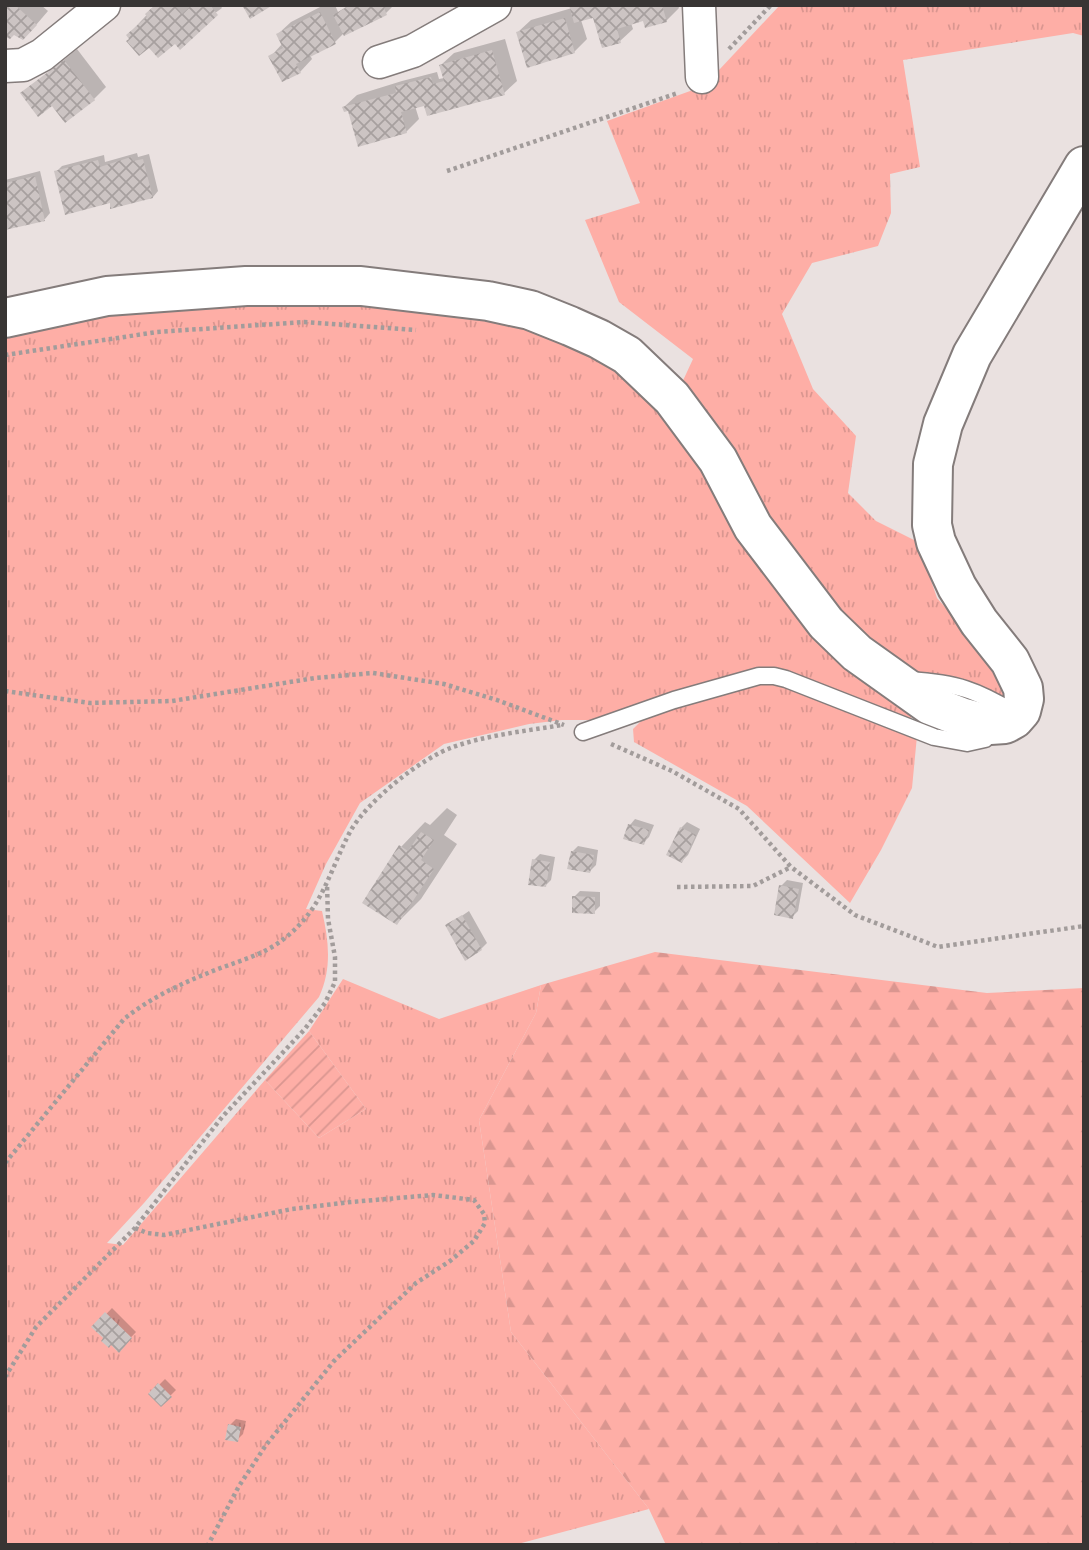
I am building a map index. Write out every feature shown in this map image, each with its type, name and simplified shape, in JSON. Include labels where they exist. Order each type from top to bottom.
[{"type":"street","points":[[5,66],[23,65],[42,55],[104,5]]},
{"type":"street","points":[[379,62],[413,51],[495,5]]},
{"type":"street","points":[[699,5],[702,77]]},
{"type":"street","points":[[5,318],[107,296],[246,286],[360,286],[488,301],[530,310],[570,326],[627,355],[672,398],[718,460],[753,527],[826,623],[857,653],[930,705],[961,717],[1004,720],[1023,705],[1023,688],[1010,661],[979,622],[957,587],[936,542],[932,525],[933,464],[943,424],[972,355],[1084,166]]},
{"type":"lane","points":[[583,732],[674,700],[759,676],[786,679],[934,737],[967,743],[985,739],[1004,720]]},
{"type":"path","points":[[731,47],[771,5]]},
{"type":"path","points":[[447,171],[661,98]]},
{"type":"path","points":[[5,355],[157,332],[304,322],[416,330]]},
{"type":"path","points":[[5,691],[90,703],[172,701],[315,678],[373,673],[444,684],[563,724],[672,771],[740,809],[791,867],[855,915],[938,947],[1084,926]]},
{"type":"path","points":[[5,1163],[124,1019],[143,1004],[165,993],[209,972],[253,956],[283,940],[305,921],[327,883],[352,830],[371,803],[426,762],[452,747],[563,724]]},
{"type":"path","points":[[677,887],[753,887],[791,867]]},
{"type":"path","points":[[5,1377],[36,1327],[135,1228],[223,1116],[304,1030],[325,1003],[335,982],[327,883]]},
{"type":"path","points":[[135,1228],[164,1235],[292,1209],[433,1195],[474,1200],[484,1214],[485,1223],[474,1241],[450,1261],[416,1283],[334,1361],[266,1445],[239,1486],[208,1545]]},
{"type":"green space","points":[[780,5],[1084,5],[1084,36],[1073,33],[903,60],[920,167],[890,174],[891,213],[878,246],[812,263],[782,314],[813,389],[856,436],[848,493],[876,521],[918,542],[937,598],[1004,674],[1007,687],[1002,697],[975,685],[926,676],[897,663],[849,629],[806,579],[680,387],[693,359],[619,302],[585,220],[640,203],[607,121],[704,86]]},
{"type":"green space","points":[[363,297],[479,311],[560,335],[629,378],[671,418],[754,555],[791,609],[833,654],[912,713],[910,722],[775,669],[741,672],[590,720],[529,724],[444,744],[360,803],[326,864],[306,909],[322,911],[326,933],[328,965],[319,997],[107,1243],[123,1245],[265,1080],[319,1138],[366,1109],[309,1031],[343,979],[439,1019],[541,985],[536,1013],[479,1120],[511,1332],[649,1509],[514,1545],[5,1545],[5,329],[107,312]]},
{"type":"green space","points":[[750,683],[787,684],[917,736],[912,788],[881,850],[850,903],[747,806],[634,742],[633,729],[647,715]]},
{"type":"green space","points":[[655,952],[987,993],[1084,988],[1084,1545],[666,1545],[649,1509],[511,1332],[479,1120],[536,1013],[541,985]]},
{"type":"green space","points":[[309,1031],[366,1109],[319,1138],[265,1080]]},
{"type":"building","points":[[5,5],[15,5],[37,25],[23,40],[14,35],[10,39],[5,37]]},
{"type":"building","points":[[155,5],[175,5],[182,14],[192,5],[210,5],[218,15],[180,50],[175,44],[158,58],[149,48],[139,56],[126,41],[129,39],[126,35],[147,17],[145,14]]},
{"type":"building","points":[[242,5],[273,5],[250,19]]},
{"type":"building","points":[[351,5],[389,5],[384,8],[387,15],[344,36],[333,15]]},
{"type":"building","points":[[569,5],[662,5],[667,22],[645,28],[643,21],[617,29],[621,43],[602,48],[593,18],[574,23]]},
{"type":"building","points":[[320,12],[336,44],[296,64],[301,73],[282,82],[268,56],[283,48],[276,34]]},
{"type":"building","points":[[565,18],[575,53],[527,68],[516,32]]},
{"type":"building","points":[[492,50],[505,95],[427,116],[424,106],[401,112],[407,133],[358,147],[348,111],[344,112],[342,107],[396,93],[395,86],[431,77],[433,84],[444,81],[439,65]]},
{"type":"building","points":[[64,60],[95,100],[65,123],[52,106],[38,117],[20,93]]},
{"type":"building","points":[[131,157],[133,161],[143,159],[153,198],[110,209],[110,203],[65,215],[54,171],[98,160],[100,167]]},
{"type":"building","points":[[35,176],[45,221],[5,230],[5,183]]},
{"type":"building","points":[[628,824],[649,830],[644,845],[623,839]]},
{"type":"building","points":[[680,827],[696,835],[682,863],[666,855]]},
{"type":"building","points":[[421,832],[434,840],[421,860],[434,869],[397,925],[362,903],[399,845],[408,851]]},
{"type":"building","points":[[571,851],[594,855],[590,873],[567,869]]},
{"type":"building","points":[[532,859],[550,862],[546,887],[528,885]]},
{"type":"building","points":[[779,885],[799,889],[793,919],[774,915]]},
{"type":"building","points":[[572,896],[595,897],[595,914],[572,913]]},
{"type":"building","points":[[462,915],[482,950],[465,961],[445,925]]},
{"type":"building","points":[[105,1312],[132,1338],[119,1353],[111,1345],[109,1348],[101,1341],[103,1338],[91,1327]]},
{"type":"building","points":[[158,1383],[172,1397],[161,1407],[148,1394]]},
{"type":"building","points":[[228,1424],[241,1427],[238,1442],[225,1440]]}]
